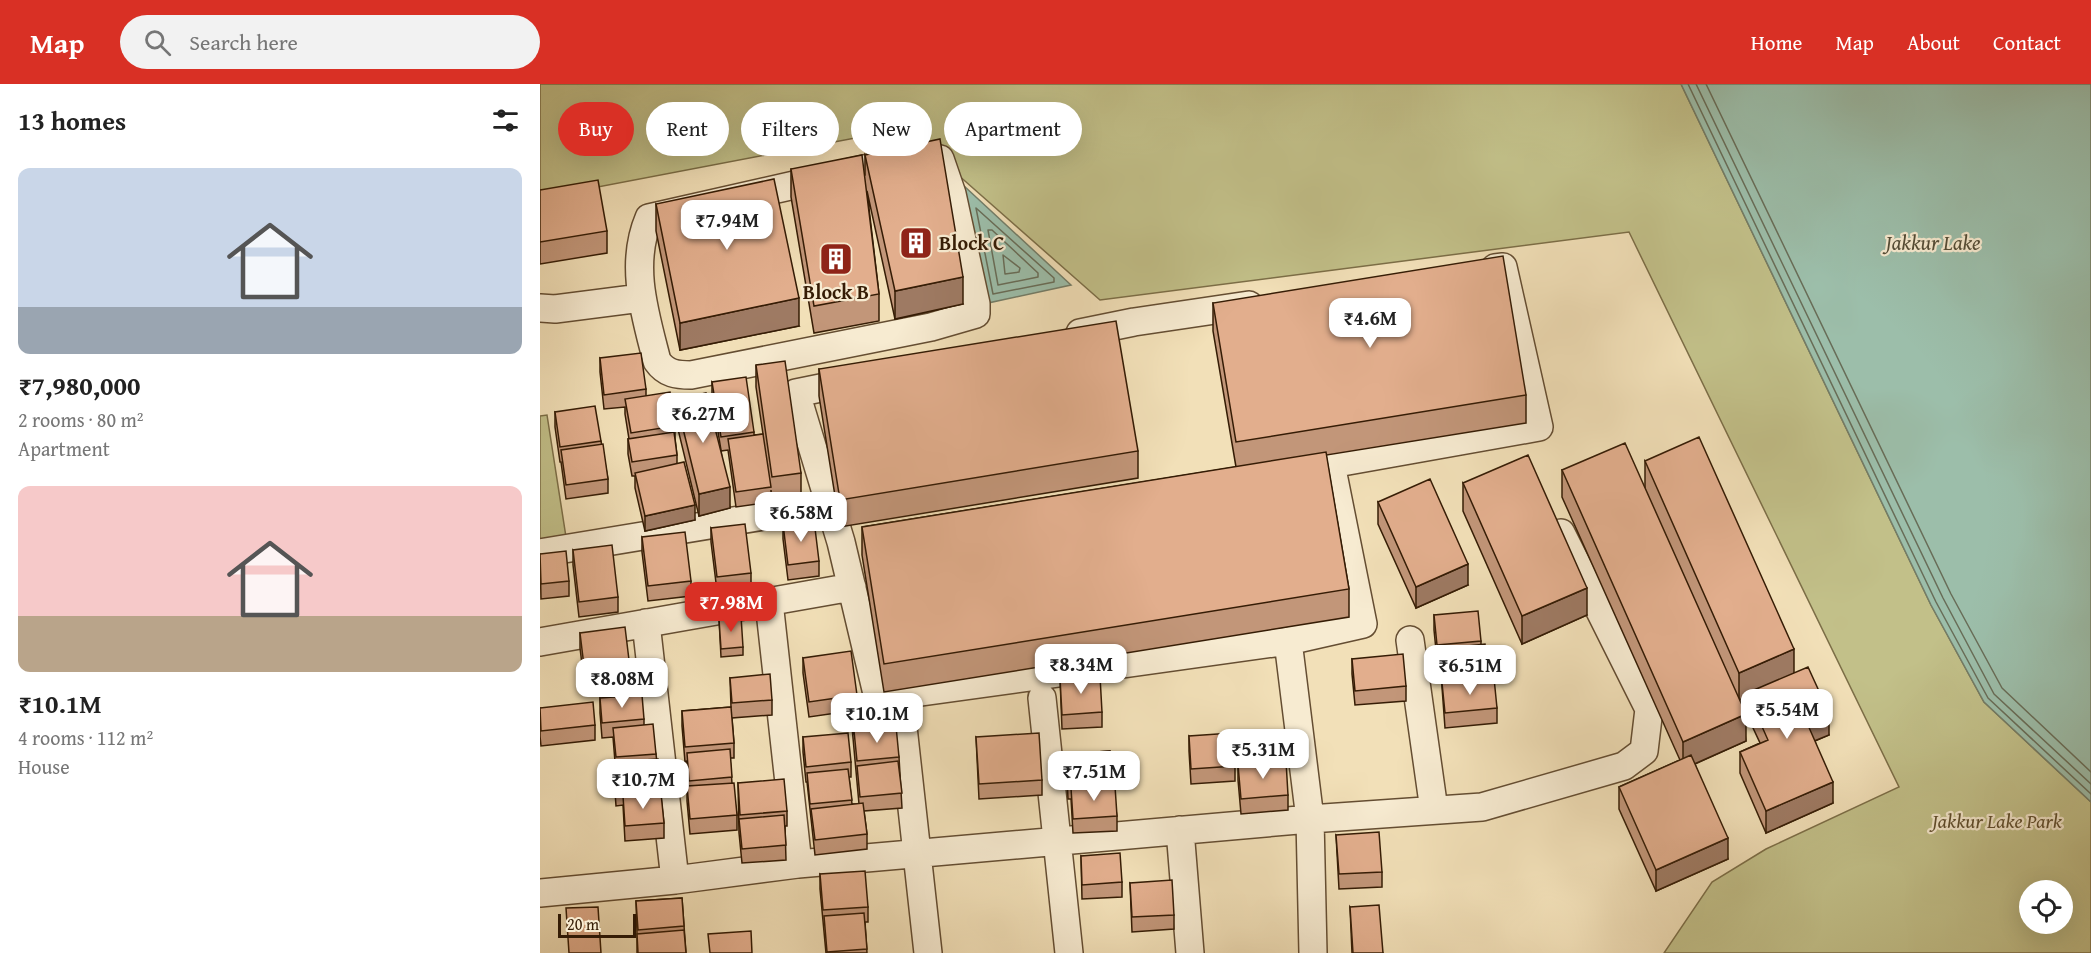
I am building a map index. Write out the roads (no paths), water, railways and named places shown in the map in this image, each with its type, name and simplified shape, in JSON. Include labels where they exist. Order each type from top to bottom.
[{"type":"street","points":[[922,156],[940,159],[952,194],[976,304],[976,314],[931,327],[795,356],[691,375],[675,375],[662,369],[657,361],[641,298],[638,276],[643,231],[649,218],[922,156]]},
{"type":"street","points":[[842,589],[878,698],[1288,645],[1363,624],[1319,466],[1539,427],[1503,267],[1468,272]]},
{"type":"street","points":[[540,308],[555,309],[641,298]]},
{"type":"street","points":[[1052,339],[1134,322],[1272,301]]},
{"type":"street","points":[[856,687],[842,589],[852,541],[820,507],[796,393],[878,376]]},
{"type":"street","points":[[540,553],[820,507]]},
{"type":"street","points":[[540,893],[675,880],[798,864],[1310,819],[1482,807],[1624,765],[1644,751],[1649,730],[1649,709],[1550,512]]},
{"type":"street","points":[[540,642],[842,589]]},
{"type":"street","points":[[769,602],[798,864]]},
{"type":"street","points":[[646,624],[675,880]]},
{"type":"street","points":[[1410,640],[1434,810]]},
{"type":"street","points":[[1288,645],[1310,819],[1313,953]]},
{"type":"street","points":[[1042,698],[1069,953]]},
{"type":"street","points":[[903,727],[928,953]]},
{"type":"street","points":[[1180,830],[1190,953]]},
{"type":"water","name":"Jakkur Lake","points":[[1681,84],[2091,84],[2091,802],[1984,702],[1931,605]]},
{"type":"water","points":[[963,185],[1071,285],[988,303]]},
{"type":"place","name":"Block C","points":[[916,243]]},
{"type":"place","name":"Block B","points":[[836,259]]},
{"type":"park label","name":"Jakkur Lake Park","points":[[1997,821]]}]
